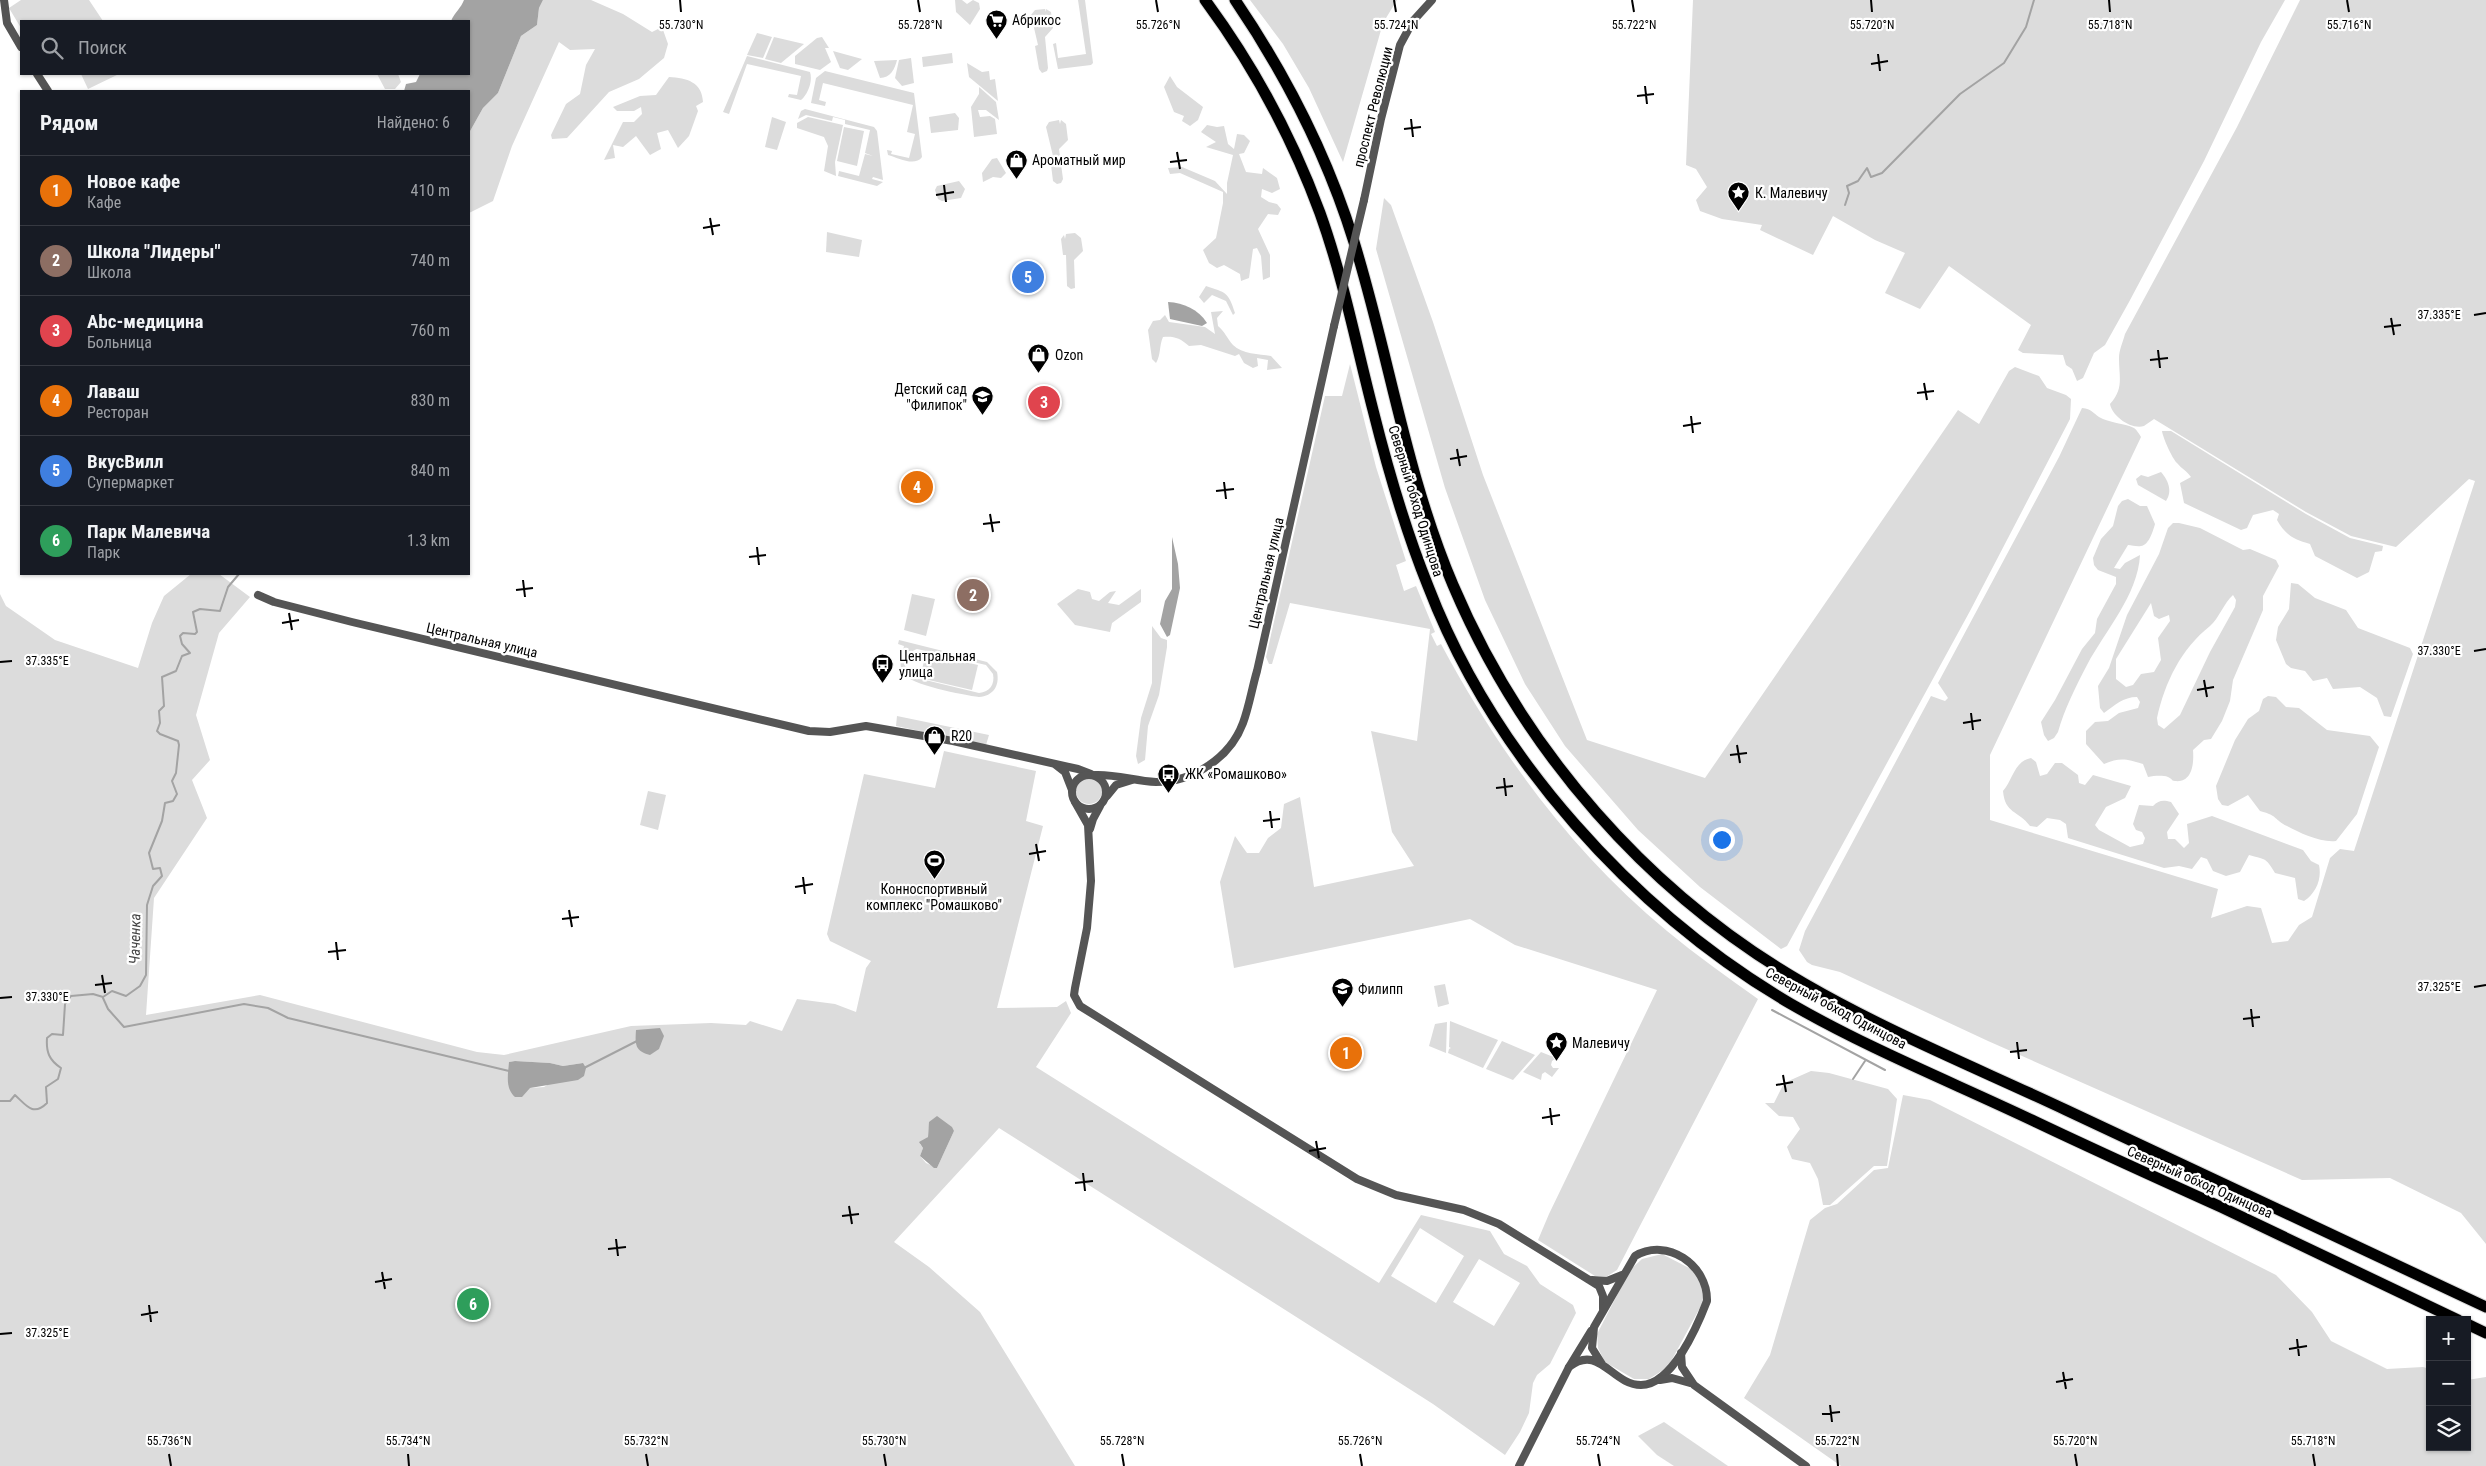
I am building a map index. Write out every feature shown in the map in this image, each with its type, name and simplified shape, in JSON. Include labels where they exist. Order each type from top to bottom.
[{"type":"highway","name":"Северный обход Одинцова","points":[[1205,0],[1236,44],[1273,108],[1320,213],[1346,302],[1387,464],[1429,590],[1460,656],[1503,729],[1530,768],[1586,838],[1680,926],[1728,963],[1793,1005],[1905,1062],[2449,1316]]},
{"type":"highway","name":"Северный обход Одинцова","points":[[1235,0],[1266,47],[1294,97],[1342,205],[1367,287],[1410,458],[1451,581],[1482,645],[1523,716],[1549,754],[1604,822],[1688,903],[1772,965],[1829,998],[2486,1307]]},
{"type":"highway","points":[[2471,1326],[2486,1333]]},
{"type":"street","points":[[4,0],[7,23],[20,45]]},
{"type":"street","name":"проспект Революции","points":[[1334,326],[1392,70],[1406,33],[1421,10],[1432,0]]},
{"type":"street","points":[[39,75],[47,90]]},
{"type":"street","name":"Центральная улица","points":[[258,595],[274,602],[352,622],[809,731],[838,731],[866,726],[953,741],[1078,769],[1093,775],[1106,775],[1134,780],[1173,780],[1199,771],[1226,751],[1243,723],[1334,326]]},
{"type":"street","points":[[1055,764],[1066,772],[1075,802],[1086,818],[1090,831]]},
{"type":"street","points":[[1072,793],[1077,779],[1093,775],[1106,786],[1103,802],[1093,819],[1090,831],[1090,906],[1074,995],[1080,1006],[1357,1179],[1396,1195],[1482,1216],[1499,1224],[1590,1279],[1602,1291],[1604,1309]]},
{"type":"street","name":"Центральная улица","points":[[1103,802],[1116,785],[1134,780]]},
{"type":"street","points":[[1075,802],[1088,809],[1103,802]]},
{"type":"street","points":[[1519,1466],[1569,1367],[1635,1256],[1642,1252],[1663,1250],[1696,1267],[1704,1277],[1708,1289],[1707,1301],[1681,1353],[1671,1369],[1659,1380]]},
{"type":"street","points":[[1590,1279],[1607,1281],[1623,1274]]},
{"type":"street","points":[[1594,1327],[1592,1348],[1602,1364]]},
{"type":"street","points":[[1681,1353],[1682,1367],[1694,1385]]},
{"type":"street","points":[[1569,1367],[1584,1359],[1602,1364],[1629,1382],[1640,1385],[1672,1378],[1694,1385],[1806,1466]]},
{"type":"shaded area","points":[[21,0],[89,0],[102,20],[20,20],[20,26],[9,8]]},
{"type":"shaded area","points":[[464,0],[543,0],[539,8],[537,25],[521,36],[498,93],[483,108],[470,131],[470,90],[404,90],[406,84],[416,82],[420,75],[470,75],[470,20],[452,20]]},
{"type":"shaded area","points":[[543,0],[591,0],[623,14],[652,32],[662,27],[668,44],[664,58],[639,79],[609,92],[567,138],[552,139],[551,135],[566,104],[580,94],[586,65],[595,49],[570,50],[559,42],[512,146],[493,201],[470,212],[470,131],[483,108],[498,93],[521,36],[537,25],[539,8]]},
{"type":"shaded area","points":[[955,0],[962,0],[967,4],[973,0],[979,3],[980,9],[970,25],[956,12]]},
{"type":"shaded area","points":[[1078,0],[1085,0],[1093,63],[1091,65],[1058,69],[1053,44],[1056,43],[1058,58],[1086,54]]},
{"type":"shaded area","points":[[1250,0],[1397,0],[1383,23],[1343,162],[1309,88],[1283,44]]},
{"type":"shaded area","points":[[1693,0],[2285,0],[2261,42],[2204,161],[2129,302],[2105,345],[2094,353],[2083,378],[2077,381],[2072,369],[2066,365],[2063,355],[2023,353],[2018,350],[2031,325],[1949,266],[1920,309],[1885,293],[1905,253],[1875,240],[1833,216],[1813,255],[1760,230],[1762,225],[1722,219],[1700,211],[1696,200],[1707,187],[1696,169],[1686,165]]},
{"type":"shaded area","points":[[2300,0],[2486,0],[2486,1244],[2461,1213],[2390,1178],[2302,1180],[1988,1041],[1840,972],[1812,965],[1807,962],[1799,950],[1805,931],[1931,696],[1945,701],[1948,698],[1938,683],[2059,457],[2082,408],[2090,410],[2103,419],[2134,428],[2141,437],[1990,755],[1990,820],[2218,889],[2211,918],[2247,906],[2261,908],[2272,943],[2288,941],[2299,925],[2312,917],[2330,858],[2340,849],[2354,851],[2475,481],[2469,479],[2396,547],[2351,536],[2306,512],[2154,419],[2139,427],[2128,424],[2114,413],[2110,404],[2119,388],[2119,355],[2125,334],[2237,127]]},
{"type":"shaded area","points":[[1045,9],[1045,12],[1046,9],[1051,12],[1053,28],[1045,37],[1048,68],[1047,71],[1042,73],[1039,69],[1035,46],[1038,45],[1031,15],[1035,10]]},
{"type":"shaded area","points":[[757,33],[772,37],[763,58],[747,55]]},
{"type":"shaded area","points":[[774,37],[804,44],[781,63],[765,59]]},
{"type":"shaded area","points":[[822,37],[829,48],[825,48],[831,62],[820,70],[795,64],[795,56],[817,38]]},
{"type":"shaded area","points":[[833,51],[862,59],[848,70],[840,68]]},
{"type":"shaded area","points":[[952,53],[953,63],[923,67],[922,57]]},
{"type":"shaded area","points":[[747,56],[810,72],[810,83],[806,94],[801,100],[788,97],[789,94],[797,95],[801,76],[747,64],[729,114],[723,112]]},
{"type":"shaded area","points":[[911,58],[914,83],[902,86],[895,78],[899,60]]},
{"type":"shaded area","points":[[897,60],[892,72],[884,78],[880,78],[874,61]]},
{"type":"shaded area","points":[[967,63],[982,72],[989,71],[990,80],[995,79],[998,101],[969,77]]},
{"type":"shaded area","points":[[825,71],[914,93],[922,157],[911,162],[906,161],[888,155],[887,150],[892,151],[891,154],[909,158],[915,134],[907,132],[913,105],[823,83],[819,100],[826,102],[825,106],[811,103],[816,78]]},
{"type":"shaded area","points":[[81,75],[117,75],[88,89]]},
{"type":"shaded area","points":[[378,75],[398,75],[401,82],[395,89],[385,89]]},
{"type":"shaded area","points":[[1170,76],[1177,87],[1203,107],[1198,120],[1190,126],[1182,121],[1184,116],[1174,112],[1164,87]]},
{"type":"shaded area","points":[[669,77],[692,82],[697,86],[702,95],[703,102],[696,106],[698,111],[689,136],[678,148],[668,130],[657,133],[661,149],[650,155],[636,136],[623,147],[613,145],[615,158],[604,160],[623,122],[634,122],[642,114],[641,107],[634,111],[617,111],[613,107],[640,96],[656,95]]},
{"type":"shaded area","points":[[979,87],[996,102],[999,120],[986,110],[978,110],[980,117],[990,116],[995,119],[997,134],[974,137],[971,107],[979,94]]},
{"type":"shaded area","points":[[805,109],[874,127],[877,131],[883,180],[873,177],[872,179],[883,182],[877,186],[838,176],[839,171],[859,176],[865,154],[873,156],[865,153],[870,130],[845,124],[845,120],[833,117],[832,121],[806,115],[798,119],[801,111]]},
{"type":"shaded area","points":[[955,113],[959,118],[958,130],[931,133],[929,117]]},
{"type":"shaded area","points":[[772,117],[786,122],[777,150],[765,147]]},
{"type":"shaded area","points":[[808,117],[843,125],[835,162],[836,176],[824,171],[828,146],[824,137],[797,128],[797,123]]},
{"type":"shaded area","points":[[1059,120],[1060,124],[1061,120],[1066,124],[1068,140],[1059,149],[1063,179],[1061,183],[1057,184],[1053,181],[1050,157],[1053,156],[1046,127],[1049,122]]},
{"type":"shaded area","points":[[1207,125],[1224,126],[1228,144],[1234,149],[1237,134],[1244,135],[1250,141],[1244,153],[1239,154],[1246,172],[1262,174],[1263,168],[1277,178],[1280,189],[1272,193],[1262,189],[1261,197],[1277,204],[1281,209],[1278,215],[1268,214],[1258,229],[1270,255],[1270,277],[1263,280],[1261,256],[1257,248],[1253,249],[1249,278],[1241,281],[1240,274],[1224,265],[1217,268],[1209,263],[1203,250],[1216,238],[1223,203],[1223,192],[1180,173],[1170,174],[1168,168],[1182,167],[1215,181],[1227,194],[1227,183],[1233,155],[1206,147],[1216,142],[1201,132]]},
{"type":"shaded area","points":[[844,127],[864,131],[857,166],[837,161]]},
{"type":"shaded area","points":[[997,158],[1006,173],[1001,178],[993,177],[983,182],[982,173],[992,159]]},
{"type":"shaded area","points":[[959,181],[965,189],[961,198],[942,201],[938,199],[935,190],[937,186]]},
{"type":"shaded area","points":[[1384,198],[1391,205],[1433,322],[1483,475],[1587,740],[1705,778],[1958,410],[1979,424],[2009,371],[2015,367],[2039,376],[2047,388],[2066,395],[2071,399],[2070,419],[1970,611],[1787,946],[1781,949],[1700,887],[1638,830],[1565,746],[1525,684],[1485,600],[1445,488],[1376,249]]},
{"type":"shaded area","points":[[827,232],[862,240],[859,257],[826,252]]},
{"type":"shaded area","points":[[1075,233],[1081,238],[1083,251],[1074,260],[1075,288],[1071,289],[1067,286],[1066,255],[1063,255],[1061,239],[1064,235],[1065,239],[1066,234]]},
{"type":"shaded area","points":[[1206,286],[1218,290],[1228,297],[1235,313],[1233,315],[1226,301],[1212,295],[1204,303],[1199,297]]},
{"type":"shaded area","points":[[1168,302],[1190,308],[1207,323],[1202,326],[1170,319]]},
{"type":"shaded area","points":[[1223,311],[1217,318],[1218,326],[1233,345],[1246,352],[1271,356],[1282,368],[1267,370],[1268,360],[1257,358],[1258,366],[1253,368],[1244,363],[1239,354],[1235,356],[1201,345],[1189,346],[1180,339],[1170,337],[1163,337],[1156,363],[1152,359],[1148,330],[1153,321],[1160,320],[1165,315],[1169,322],[1205,327],[1215,334],[1211,312]]},
{"type":"shaded area","points":[[1350,364],[1376,467],[1406,561],[1396,565],[1404,591],[1416,586],[1435,632],[1431,634],[1437,646],[1441,644],[1464,685],[1513,762],[1568,834],[1632,900],[1667,931],[1758,999],[1617,1270],[1606,1277],[1595,1276],[1538,1240],[1657,990],[1515,945],[1470,919],[1234,968],[1220,882],[1235,836],[1247,853],[1259,853],[1268,838],[1281,828],[1284,804],[1300,797],[1314,887],[1414,866],[1392,832],[1371,731],[1417,741],[1430,629],[1290,603],[1272,664],[1269,664],[1266,657],[1325,396],[1342,396]]},
{"type":"shaded area","points":[[2162,431],[2171,431],[2306,514],[2350,538],[2383,546],[2382,551],[2375,552],[2369,572],[2357,578],[2315,556],[2310,544],[2295,538],[2284,530],[2277,520],[2279,514],[2273,510],[2253,515],[2247,528],[2241,530],[2184,503],[2180,483],[2191,477],[2173,457]]},
{"type":"shaded area","points":[[2161,472],[2169,486],[2166,501],[2138,485],[2136,479],[2141,475],[2148,477]]},
{"type":"shaded area","points":[[2128,499],[2140,506],[2147,506],[2155,524],[2146,543],[2138,546],[2128,545],[2114,568],[2120,569],[2125,563],[2140,555],[2138,570],[2127,598],[2083,673],[2058,732],[2054,738],[2048,741],[2044,735],[2041,722],[2082,649],[2095,633],[2097,619],[2116,584],[2116,577],[2098,570],[2094,565],[2093,558],[2101,539],[2113,526],[2118,506],[2122,501]]},
{"type":"shaded area","points":[[2173,523],[2179,523],[2200,528],[2243,550],[2250,549],[2276,560],[2279,566],[2263,596],[2263,610],[2233,680],[2230,701],[2222,721],[2211,739],[2204,740],[2193,750],[2191,771],[2186,779],[2181,781],[2175,781],[2163,776],[2148,777],[2143,764],[2132,761],[2119,760],[2104,764],[2086,744],[2086,731],[2095,722],[2108,721],[2119,713],[2138,708],[2140,702],[2137,697],[2132,697],[2119,702],[2104,713],[2100,708],[2098,686],[2109,668],[2127,615],[2159,554],[2168,528]],"holes":[[[2233,595],[2236,600],[2235,607],[2210,652],[2180,715],[2164,729],[2158,725],[2157,718],[2160,705],[2176,667],[2191,645],[2213,623]],[[2151,603],[2154,616],[2159,619],[2169,615],[2170,621],[2158,638],[2161,660],[2154,672],[2141,674],[2133,685],[2126,687],[2116,679],[2116,659]]]},
{"type":"shaded area","points":[[1172,537],[1178,564],[1180,588],[1170,635],[1167,637],[1160,624],[1165,601],[1172,589]]},
{"type":"shaded area","points":[[190,575],[220,575],[250,597],[219,633],[196,715],[210,760],[192,780],[207,818],[154,898],[146,1015],[260,995],[477,1052],[504,1055],[631,1026],[711,1023],[746,1025],[750,1021],[782,1031],[797,999],[835,1004],[856,1012],[866,968],[871,961],[830,941],[827,934],[864,774],[935,788],[944,751],[1036,771],[1026,821],[1043,826],[997,1008],[1057,1007],[1066,1001],[1071,1013],[1036,1067],[1379,1283],[1421,1215],[1490,1231],[1504,1254],[1527,1266],[1540,1284],[1573,1305],[1576,1313],[1550,1364],[1537,1375],[1533,1383],[1529,1413],[1520,1432],[1505,1455],[1433,1404],[999,1128],[894,1242],[929,1267],[980,1312],[1075,1466],[0,1466],[0,594],[6,606],[55,640],[138,668],[152,623],[164,596]],"holes":[[[509,1062],[550,1063],[563,1066],[583,1063],[544,1087],[530,1088]],[[929,1126],[954,1131],[937,1168],[926,1163],[920,1156],[923,1148],[920,1144],[928,1137]],[[1420,1228],[1464,1256],[1436,1303],[1391,1276]],[[1479,1259],[1520,1283],[1494,1326],[1453,1302]]]},
{"type":"shaded area","points":[[2291,583],[2298,584],[2315,598],[2346,610],[2358,628],[2410,648],[2413,654],[2391,717],[2384,716],[2377,698],[2360,687],[2333,689],[2327,678],[2313,681],[2305,671],[2291,668],[2286,664],[2276,640],[2278,627],[2289,609]]},
{"type":"shaded area","points":[[1078,589],[1090,592],[1092,599],[1099,601],[1110,592],[1116,591],[1108,603],[1119,605],[1141,589],[1141,602],[1112,623],[1110,632],[1075,625],[1057,604]]},
{"type":"shaded area","points":[[912,594],[935,599],[926,636],[904,630]]},
{"type":"shaded area","points":[[1152,626],[1161,638],[1167,640],[1167,647],[1159,695],[1148,726],[1145,760],[1138,764],[1136,756],[1141,718],[1152,683]]},
{"type":"shaded area","points":[[899,640],[987,662],[997,672],[996,686],[988,695],[979,697],[938,689],[915,682],[903,673],[901,656],[904,646],[898,644]],"holes":[[[917,649],[986,665],[993,674],[993,681],[989,689],[979,693],[913,677],[909,674],[905,662],[909,654]]]},
{"type":"shaded area","points":[[926,653],[978,665],[972,690],[920,678]]},
{"type":"shaded area","points":[[2268,696],[2276,697],[2286,707],[2299,708],[2327,730],[2370,736],[2379,747],[2357,814],[2336,841],[2317,839],[2292,829],[2273,816],[2260,811],[2248,795],[2228,806],[2222,805],[2218,799],[2216,786],[2235,740],[2248,719],[2259,711],[2263,699]]},
{"type":"shaded area","points":[[897,716],[989,735],[986,745],[896,726]]},
{"type":"shaded area","points":[[2031,758],[2036,762],[2040,776],[2047,774],[2055,763],[2062,763],[2078,775],[2079,783],[2085,785],[2093,775],[2131,786],[2125,798],[2106,807],[2095,825],[2099,830],[2130,847],[2143,844],[2145,838],[2142,832],[2136,830],[2133,824],[2139,805],[2153,806],[2159,802],[2168,801],[2171,802],[2179,814],[2167,832],[2168,839],[2175,839],[2184,848],[2189,843],[2187,824],[2212,816],[2303,850],[2311,861],[2319,865],[2320,875],[2315,890],[2304,901],[2298,899],[2295,878],[2275,873],[2267,861],[2249,855],[2240,872],[2226,876],[2213,871],[2207,859],[2201,857],[2192,869],[2179,866],[2164,868],[2068,838],[2066,824],[2060,820],[2047,818],[2037,827],[2030,826],[2009,808],[2003,791],[2017,767],[2025,760]]},
{"type":"shaded area","points":[[1089,778],[1098,782],[1102,791],[1098,800],[1089,804],[1080,800],[1076,791],[1080,782]]},
{"type":"shaded area","points":[[648,791],[666,795],[658,830],[640,825]]},
{"type":"shaded area","points":[[1445,984],[1449,1004],[1438,1007],[1434,986]]},
{"type":"shaded area","points":[[1450,1021],[1498,1040],[1483,1068],[1448,1053],[1451,1048],[1449,1047]]},
{"type":"shaded area","points":[[1447,1022],[1446,1053],[1429,1046],[1435,1024]]},
{"type":"shaded area","points":[[660,1028],[664,1036],[659,1049],[650,1055],[641,1052],[636,1043],[636,1030]]},
{"type":"shaded area","points":[[1502,1041],[1535,1055],[1513,1080],[1486,1069]]},
{"type":"shaded area","points":[[1541,1052],[1556,1058],[1552,1061],[1551,1065],[1553,1068],[1559,1068],[1552,1077],[1545,1072],[1542,1074],[1541,1080],[1523,1072]]},
{"type":"shaded area","points":[[509,1062],[550,1063],[563,1066],[583,1063],[586,1068],[584,1076],[578,1080],[530,1088],[522,1097],[515,1097],[508,1085],[508,1076]]},
{"type":"shaded area","points":[[1811,1071],[1829,1073],[1888,1089],[1897,1099],[1887,1166],[1874,1166],[1830,1205],[1823,1205],[1818,1179],[1810,1163],[1792,1159],[1787,1147],[1800,1129],[1793,1117],[1779,1116],[1765,1103],[1774,1103],[1784,1083]]},
{"type":"shaded area","points":[[1903,1095],[1930,1100],[2276,1275],[2312,1312],[2331,1341],[2387,1369],[2426,1368],[2426,1451],[2471,1451],[2471,1379],[2486,1377],[2486,1466],[1841,1466],[1744,1398],[1770,1355],[1810,1220],[1825,1208],[1837,1204],[1874,1170],[1888,1168]]},
{"type":"shaded area","points":[[937,1116],[952,1127],[954,1131],[937,1168],[934,1168],[920,1156],[923,1148],[919,1142],[928,1137],[929,1122]]},
{"type":"shaded area","points":[[1662,1254],[1691,1269],[1697,1275],[1704,1289],[1703,1302],[1668,1367],[1649,1379],[1634,1379],[1605,1362],[1598,1348],[1597,1334],[1630,1270],[1642,1259]]},
{"type":"shaded area","points":[[1664,1422],[1728,1466],[1674,1466],[1657,1455],[1638,1436]]},
{"type":"waterway","points":[[1845,205],[1849,193],[1847,186],[1858,181],[1867,168],[1871,177],[1882,173],[1960,94],[2004,63],[2026,27],[2034,0]]},
{"type":"waterway","name":"Чаченка","points":[[0,1101],[10,1101],[15,1095],[30,1108],[38,1109],[47,1103],[46,1087],[58,1079],[61,1068],[49,1055],[47,1038],[52,1034],[63,1035],[65,1004],[71,996],[93,994],[103,997],[112,991],[126,996],[140,986],[146,975],[147,905],[153,886],[162,876],[160,868],[153,869],[149,853],[162,821],[165,803],[173,801],[177,794],[172,781],[176,773],[178,741],[157,731],[160,723],[159,711],[164,706],[162,677],[176,671],[182,656],[190,653],[182,644],[180,636],[183,633],[195,634],[197,632],[193,612],[200,609],[220,611],[228,587],[238,575]]},
{"type":"waterway","points":[[103,998],[108,1009],[124,1027],[244,1004],[268,1008],[288,1018],[509,1071]]},
{"type":"waterway","points":[[1772,1010],[1885,1070]]},
{"type":"waterway","points":[[584,1068],[637,1041]]},
{"type":"waterway","points":[[1853,1079],[1865,1061]]},
{"type":"place","name":"Абрикос","points":[[996,39]]},
{"type":"place","name":"Ароматный мир","points":[[1016,179]]},
{"type":"place","name":"К. Малевичу","points":[[1739,212]]},
{"type":"place","name":"ВкусВилл","points":[[1028,277]]},
{"type":"place","name":"Ozon","points":[[1039,374]]},
{"type":"place","name":"Abc-медицина","points":[[1044,402]]},
{"type":"place","name":"Детский сад \"Филипок\"","points":[[983,416]]},
{"type":"place","name":"Лаваш","points":[[917,487]]},
{"type":"place","name":"Школа \"Лидеры\"","points":[[973,595]]},
{"type":"place","name":"Центральная улица","points":[[883,683]]},
{"type":"place","name":"R20","points":[[935,755]]},
{"type":"place","name":"ЖК «Ромашково»","points":[[1169,793]]},
{"type":"place","name":"Конноспортивный комплекс \"Ромашково\"","points":[[934,880]]},
{"type":"place","name":"Филипп","points":[[1342,1008]]},
{"type":"place","name":"Новое кафе","points":[[1346,1053]]},
{"type":"place","name":"Малевичу","points":[[1556,1062]]},
{"type":"place","name":"Парк Малевича","points":[[473,1304]]}]
